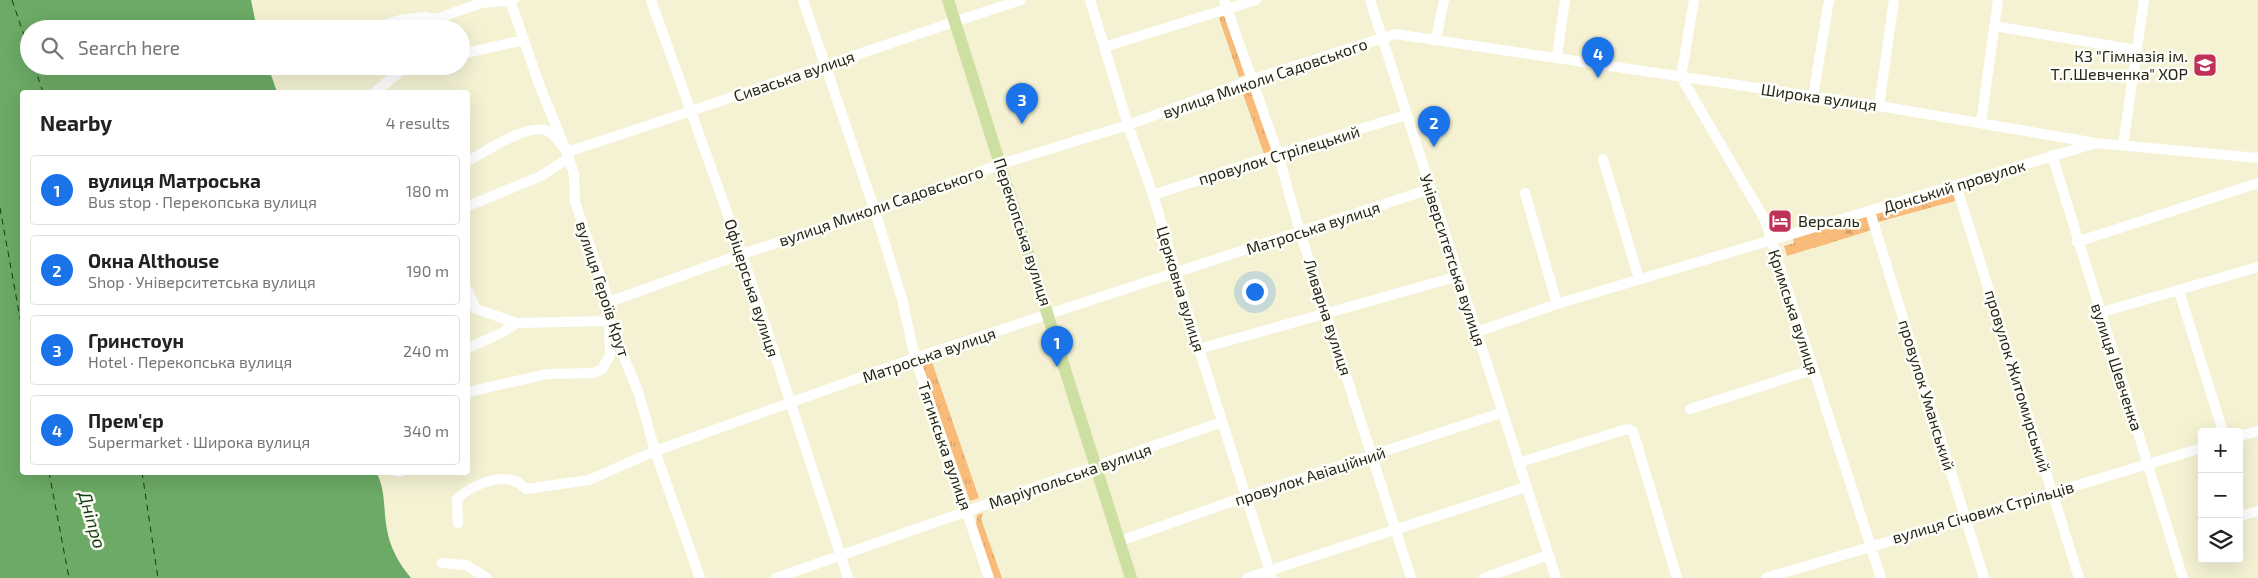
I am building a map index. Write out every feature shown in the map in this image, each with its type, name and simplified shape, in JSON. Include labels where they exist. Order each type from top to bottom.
[{"type":"main road","name":"Перекопська вулиця","points":[[948,0],[1131,578]]},
{"type":"street","points":[[400,20],[424,17],[436,19],[481,3],[512,0]]},
{"type":"street","name":"вулиця Героїв Крут","points":[[512,0],[538,84],[568,155],[574,176],[575,202],[609,302],[609,321],[639,394],[655,451],[700,578]]},
{"type":"street","name":"Офіцерська вулиця","points":[[651,0],[742,254],[848,578]]},
{"type":"street","name":"Тягинська вулиця","points":[[803,0],[823,64],[875,211],[902,299],[915,358],[989,578]]},
{"type":"street","name":"Сиваська вулиця","points":[[470,205],[541,176],[568,155],[823,64],[1021,0]]},
{"type":"street","name":"Церковна вулиця","points":[[1090,0],[1128,125],[1153,195],[1199,350],[1248,496],[1271,574]]},
{"type":"street","points":[[1104,47],[1225,5],[1256,0]]},
{"type":"street","name":"Університетська вулиця","points":[[1370,0],[1477,332],[1501,413],[1556,578]]},
{"type":"street","points":[[1436,39],[1444,0]]},
{"type":"street","points":[[1557,56],[1565,0]]},
{"type":"street","points":[[1682,77],[1694,0]]},
{"type":"street","points":[[1813,97],[1829,0]]},
{"type":"street","points":[[1879,106],[1894,0]]},
{"type":"street","points":[[1981,123],[1998,0]]},
{"type":"street","points":[[2123,145],[2144,0]]},
{"type":"street","name":"Ливарна вулиця","points":[[1225,5],[1278,154],[1300,232],[1411,578]]},
{"type":"street","points":[[1994,26],[2136,50]]},
{"type":"street","name":"Широка вулиця","points":[[1382,37],[1396,33],[1557,56],[1682,77],[1879,106],[2096,143],[2258,158]]},
{"type":"street","name":"вулиця Миколи Садовського","points":[[609,302],[742,254],[875,211],[1001,164],[1128,125],[1251,80],[1382,37]]},
{"type":"street","points":[[470,52],[524,40]]},
{"type":"street","points":[[377,90],[396,75]]},
{"type":"street","name":"Кримська вулиця","points":[[1682,77],[1765,220],[1812,370],[1881,578]]},
{"type":"street","name":"провулок Стрілецький","points":[[1153,195],[1406,115]]},
{"type":"street","points":[[470,160],[515,135],[540,129],[549,132],[568,155]]},
{"type":"street","name":"Донський провулок","points":[[1477,332],[1556,304],[1771,239],[1870,212],[1956,184],[2096,143]]},
{"type":"street","name":"вулиця Шевченка","points":[[2052,155],[2077,242],[2183,578]]},
{"type":"street","points":[[1603,159],[1639,279]]},
{"type":"street","points":[[2077,242],[2258,183]]},
{"type":"street","name":"провулок Житомирський","points":[[1956,184],[2079,578]]},
{"type":"street","name":"Матроська вулиця","points":[[458,523],[457,499],[469,488],[501,478],[520,482],[526,489],[589,480],[655,451],[791,404],[915,358],[1049,316],[1430,190]]},
{"type":"street","points":[[1524,193],[1556,304]]},
{"type":"street","name":"провулок Уманський","points":[[1870,212],[1984,578]]},
{"type":"street","points":[[2100,313],[2258,267]]},
{"type":"street","points":[[1199,350],[1459,276]]},
{"type":"street","points":[[2179,291],[2222,428]]},
{"type":"street","points":[[470,296],[476,310],[517,323],[609,321],[610,355],[608,363],[602,369],[593,373],[548,374],[470,392]]},
{"type":"street","points":[[470,347],[501,333],[517,323]]},
{"type":"street","points":[[1690,409],[1812,370]]},
{"type":"street","name":"провулок Авіаційний","points":[[1120,541],[1248,496],[1501,413]]},
{"type":"street","name":"Маріупольська вулиця","points":[[776,578],[1222,422]]},
{"type":"street","points":[[1518,463],[1627,429],[1633,431],[1677,578]]},
{"type":"street","points":[[2243,435],[2258,431]]},
{"type":"street","name":"вулиця Січових Стрільців","points":[[1766,578],[1870,545],[2198,449]]},
{"type":"street","points":[[1247,578],[1271,574],[1396,527],[1526,487]]},
{"type":"street","points":[[2243,515],[2258,511]]},
{"type":"street","points":[[1484,578],[1548,555]]},
{"type":"street","points":[[442,563],[466,565],[487,578]]},
{"type":"green space","points":[[1224,15],[1245,75],[1239,77],[1219,18]]},
{"type":"green space","points":[[1251,90],[1273,151],[1264,154],[1243,94]]},
{"type":"green space","points":[[1953,192],[1955,201],[1878,222],[1876,214]]},
{"type":"green space","points":[[1867,216],[1871,230],[1787,256],[1784,246],[1794,243],[1793,239]]},
{"type":"green space","points":[[1854,223],[1865,232],[1814,248],[1819,237],[1824,233]]},
{"type":"green space","points":[[932,362],[979,498],[970,501],[921,365]]},
{"type":"green space","points":[[983,513],[981,519],[1002,578],[992,578],[976,526],[977,515]]},
{"type":"water","name":"Дніпро","points":[[0,0],[251,0],[255,20],[20,20],[20,75],[271,75],[276,90],[20,90],[20,475],[378,475],[382,487],[390,543],[399,561],[411,578],[0,578]]},
{"type":"ferry route","points":[[12,0],[20,24]]},
{"type":"ferry route","points":[[37,75],[42,90]]},
{"type":"ferry route","points":[[0,208],[20,318]]},
{"type":"ferry route","points":[[50,475],[69,578]]},
{"type":"ferry route","points":[[142,475],[158,578]]},
{"type":"place","name":"КЗ \"Гімназія ім. Т.Г.Шевченка\" ХОР","points":[[2205,65]]},
{"type":"place","name":"Прем'єр","points":[[1598,78]]},
{"type":"place","name":"Гринстоун","points":[[1022,124]]},
{"type":"place","name":"Окна Althouse","points":[[1434,147]]},
{"type":"place","name":"Версаль","points":[[1780,221]]},
{"type":"place","name":"вулиця Матроська","points":[[1057,367]]}]
